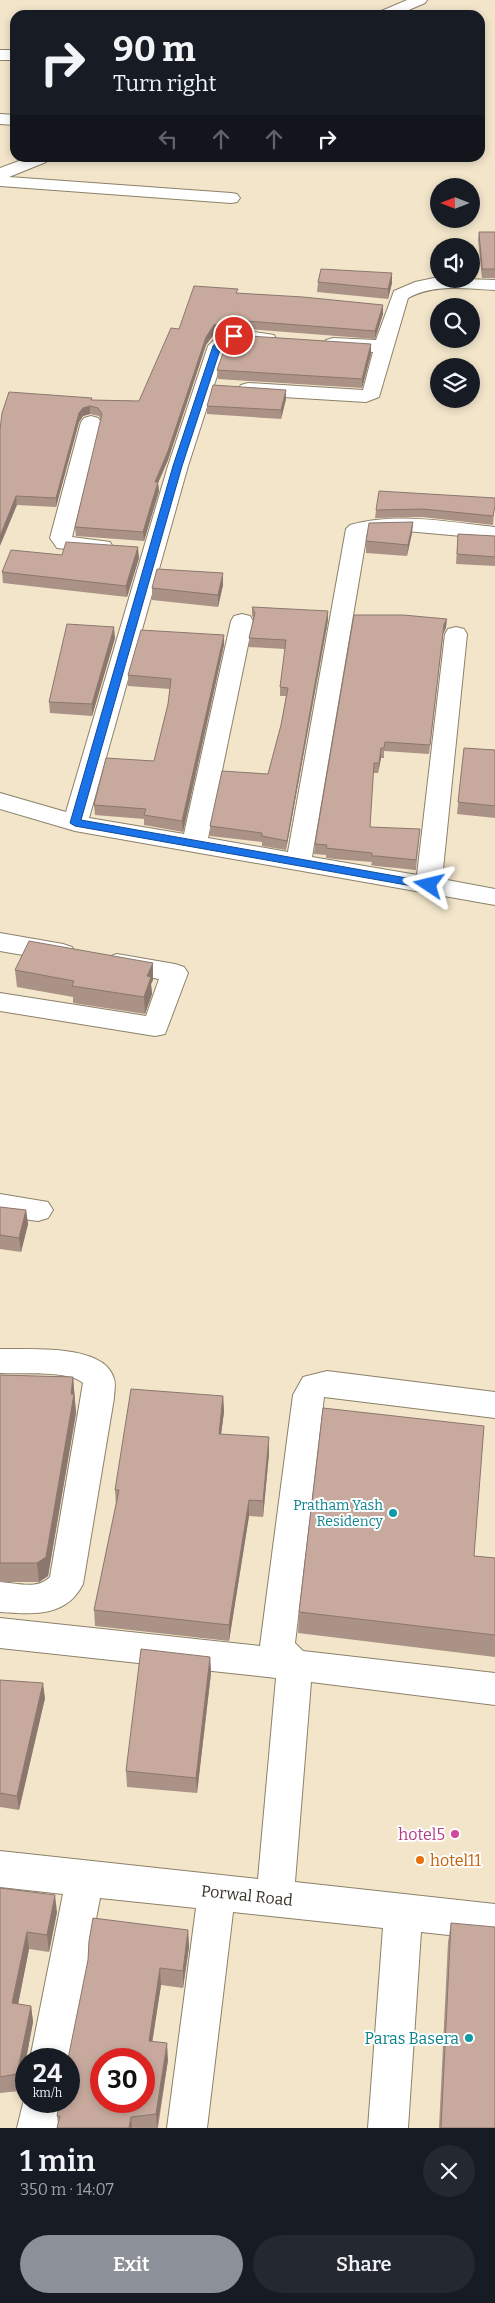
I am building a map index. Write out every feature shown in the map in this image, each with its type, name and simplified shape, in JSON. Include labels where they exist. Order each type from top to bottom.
[{"type":"street","points":[[396,10],[420,0]]},
{"type":"street","points":[[0,174],[30,162]]},
{"type":"street","points":[[0,181],[231,198]]},
{"type":"street","points":[[220,388],[366,396],[372,393],[384,345],[386,306],[406,291],[428,284],[495,284]]},
{"type":"street","points":[[75,823],[137,549],[178,466],[220,388],[217,346],[223,340],[234,336],[282,340]]},
{"type":"street","points":[[310,342],[366,347],[384,345]]},
{"type":"street","points":[[91,422],[62,538],[65,543],[74,545],[137,549]]},
{"type":"street","points":[[299,862],[357,529],[370,525],[388,524],[495,533]]},
{"type":"street","points":[[194,844],[242,621]]},
{"type":"street","points":[[429,885],[456,634]]},
{"type":"street","points":[[0,801],[75,823],[495,897]]},
{"type":"street","points":[[0,1002],[155,1027],[175,974],[1,945]]},
{"type":"street","points":[[0,1204],[38,1210]]},
{"type":"street","points":[[0,1361],[61,1363],[86,1367],[99,1379],[98,1398],[66,1584],[57,1594],[44,1600],[0,1596]]},
{"type":"street","points":[[275,1898],[295,1666],[277,1648],[309,1395],[314,1386],[327,1384],[495,1404]]},
{"type":"street","points":[[0,1634],[495,1689]]},
{"type":"street","name":"Porwal Road","points":[[0,1869],[495,1922]]},
{"type":"street","points":[[52,2048],[91,1878]]},
{"type":"street","points":[[67,2048],[91,1878]]},
{"type":"street","points":[[188,2128],[217,1892]]},
{"type":"street","points":[[388,2128],[403,1912]]},
{"type":"street","points":[[36,2128],[39,2113]]},
{"type":"street","points":[[52,2128],[55,2113]]},
{"type":"building","points":[[479,232],[495,232],[495,269],[482,269]]},
{"type":"building","points":[[321,269],[392,273],[388,289],[318,282]]},
{"type":"building","points":[[194,286],[238,289],[236,293],[383,305],[375,331],[234,320],[214,325],[206,337],[168,451],[155,482],[158,482],[143,532],[75,527],[102,414],[98,408],[90,406],[83,408],[79,413],[56,498],[16,496],[0,536],[0,429],[2,413],[9,392],[92,398],[91,400],[139,401],[171,328],[179,329]]},
{"type":"building","points":[[234,335],[371,344],[362,379],[217,370],[228,339]]},
{"type":"building","points":[[213,385],[286,390],[281,410],[207,406]]},
{"type":"building","points":[[379,491],[495,498],[495,506],[493,516],[423,509],[376,510]]},
{"type":"building","points":[[413,522],[408,545],[366,541],[369,523]]},
{"type":"building","points":[[458,534],[495,536],[495,557],[457,554]]},
{"type":"building","points":[[66,542],[138,547],[126,586],[2,572],[11,550],[62,555]]},
{"type":"building","points":[[157,569],[223,573],[218,595],[152,588]]},
{"type":"building","points":[[252,607],[328,611],[287,841],[262,836],[262,833],[210,826],[222,771],[268,774],[281,725],[288,688],[280,687],[286,640],[249,638],[255,613]]},
{"type":"building","points":[[354,615],[403,615],[447,619],[444,624],[430,745],[385,742],[384,748],[381,748],[379,763],[374,763],[370,827],[420,829],[416,860],[372,856],[372,853],[326,848],[327,845],[315,844]]},
{"type":"building","points":[[67,624],[114,627],[92,704],[49,702]]},
{"type":"building","points":[[141,630],[224,635],[182,821],[144,815],[146,809],[94,805],[106,758],[154,761],[168,704],[171,679],[128,675]]},
{"type":"building","points":[[464,748],[495,750],[495,806],[458,802]]},
{"type":"building","points":[[29,941],[153,963],[147,976],[151,977],[144,997],[72,986],[74,981],[15,970]]},
{"type":"building","points":[[0,1207],[26,1210],[19,1238],[0,1235]]},
{"type":"building","points":[[0,1375],[73,1377],[71,1394],[74,1394],[46,1557],[37,1563],[0,1563]]},
{"type":"building","points":[[131,1389],[223,1396],[219,1434],[269,1437],[263,1501],[249,1500],[229,1625],[94,1610],[119,1490],[115,1490]]},
{"type":"building","name":"Pratham Yash Residency","points":[[323,1408],[484,1426],[474,1556],[495,1558],[495,1635],[299,1612]]},
{"type":"building","points":[[141,1649],[210,1657],[196,1778],[126,1771]]},
{"type":"building","points":[[0,1680],[43,1683],[17,1796],[0,1793]]},
{"type":"building","points":[[0,1888],[55,1895],[47,1935],[27,1932],[12,2003],[31,2006],[22,2048],[15,2048],[15,2074],[0,2077]]},
{"type":"building","points":[[93,1918],[188,1930],[183,1971],[160,1968],[149,2041],[167,2043],[156,2114],[131,2117],[129,2128],[57,2128],[60,2116],[57,2116],[58,2113],[80,2113],[80,2048],[70,2048],[88,1960]]},
{"type":"building","name":"Paras Basera","points":[[451,1923],[495,1927],[495,2128],[441,2128]]},
{"type":"place","name":"Pratham Yash Residency","points":[[393,1513]]},
{"type":"place","name":"hotel5","points":[[455,1834]]},
{"type":"place","name":"hotel11","points":[[420,1860]]},
{"type":"place","name":"Paras Basera","points":[[469,2038]]},
{"type":"route","points":[[234,336],[223,340],[217,346],[178,466],[75,823],[429,885]]}]
